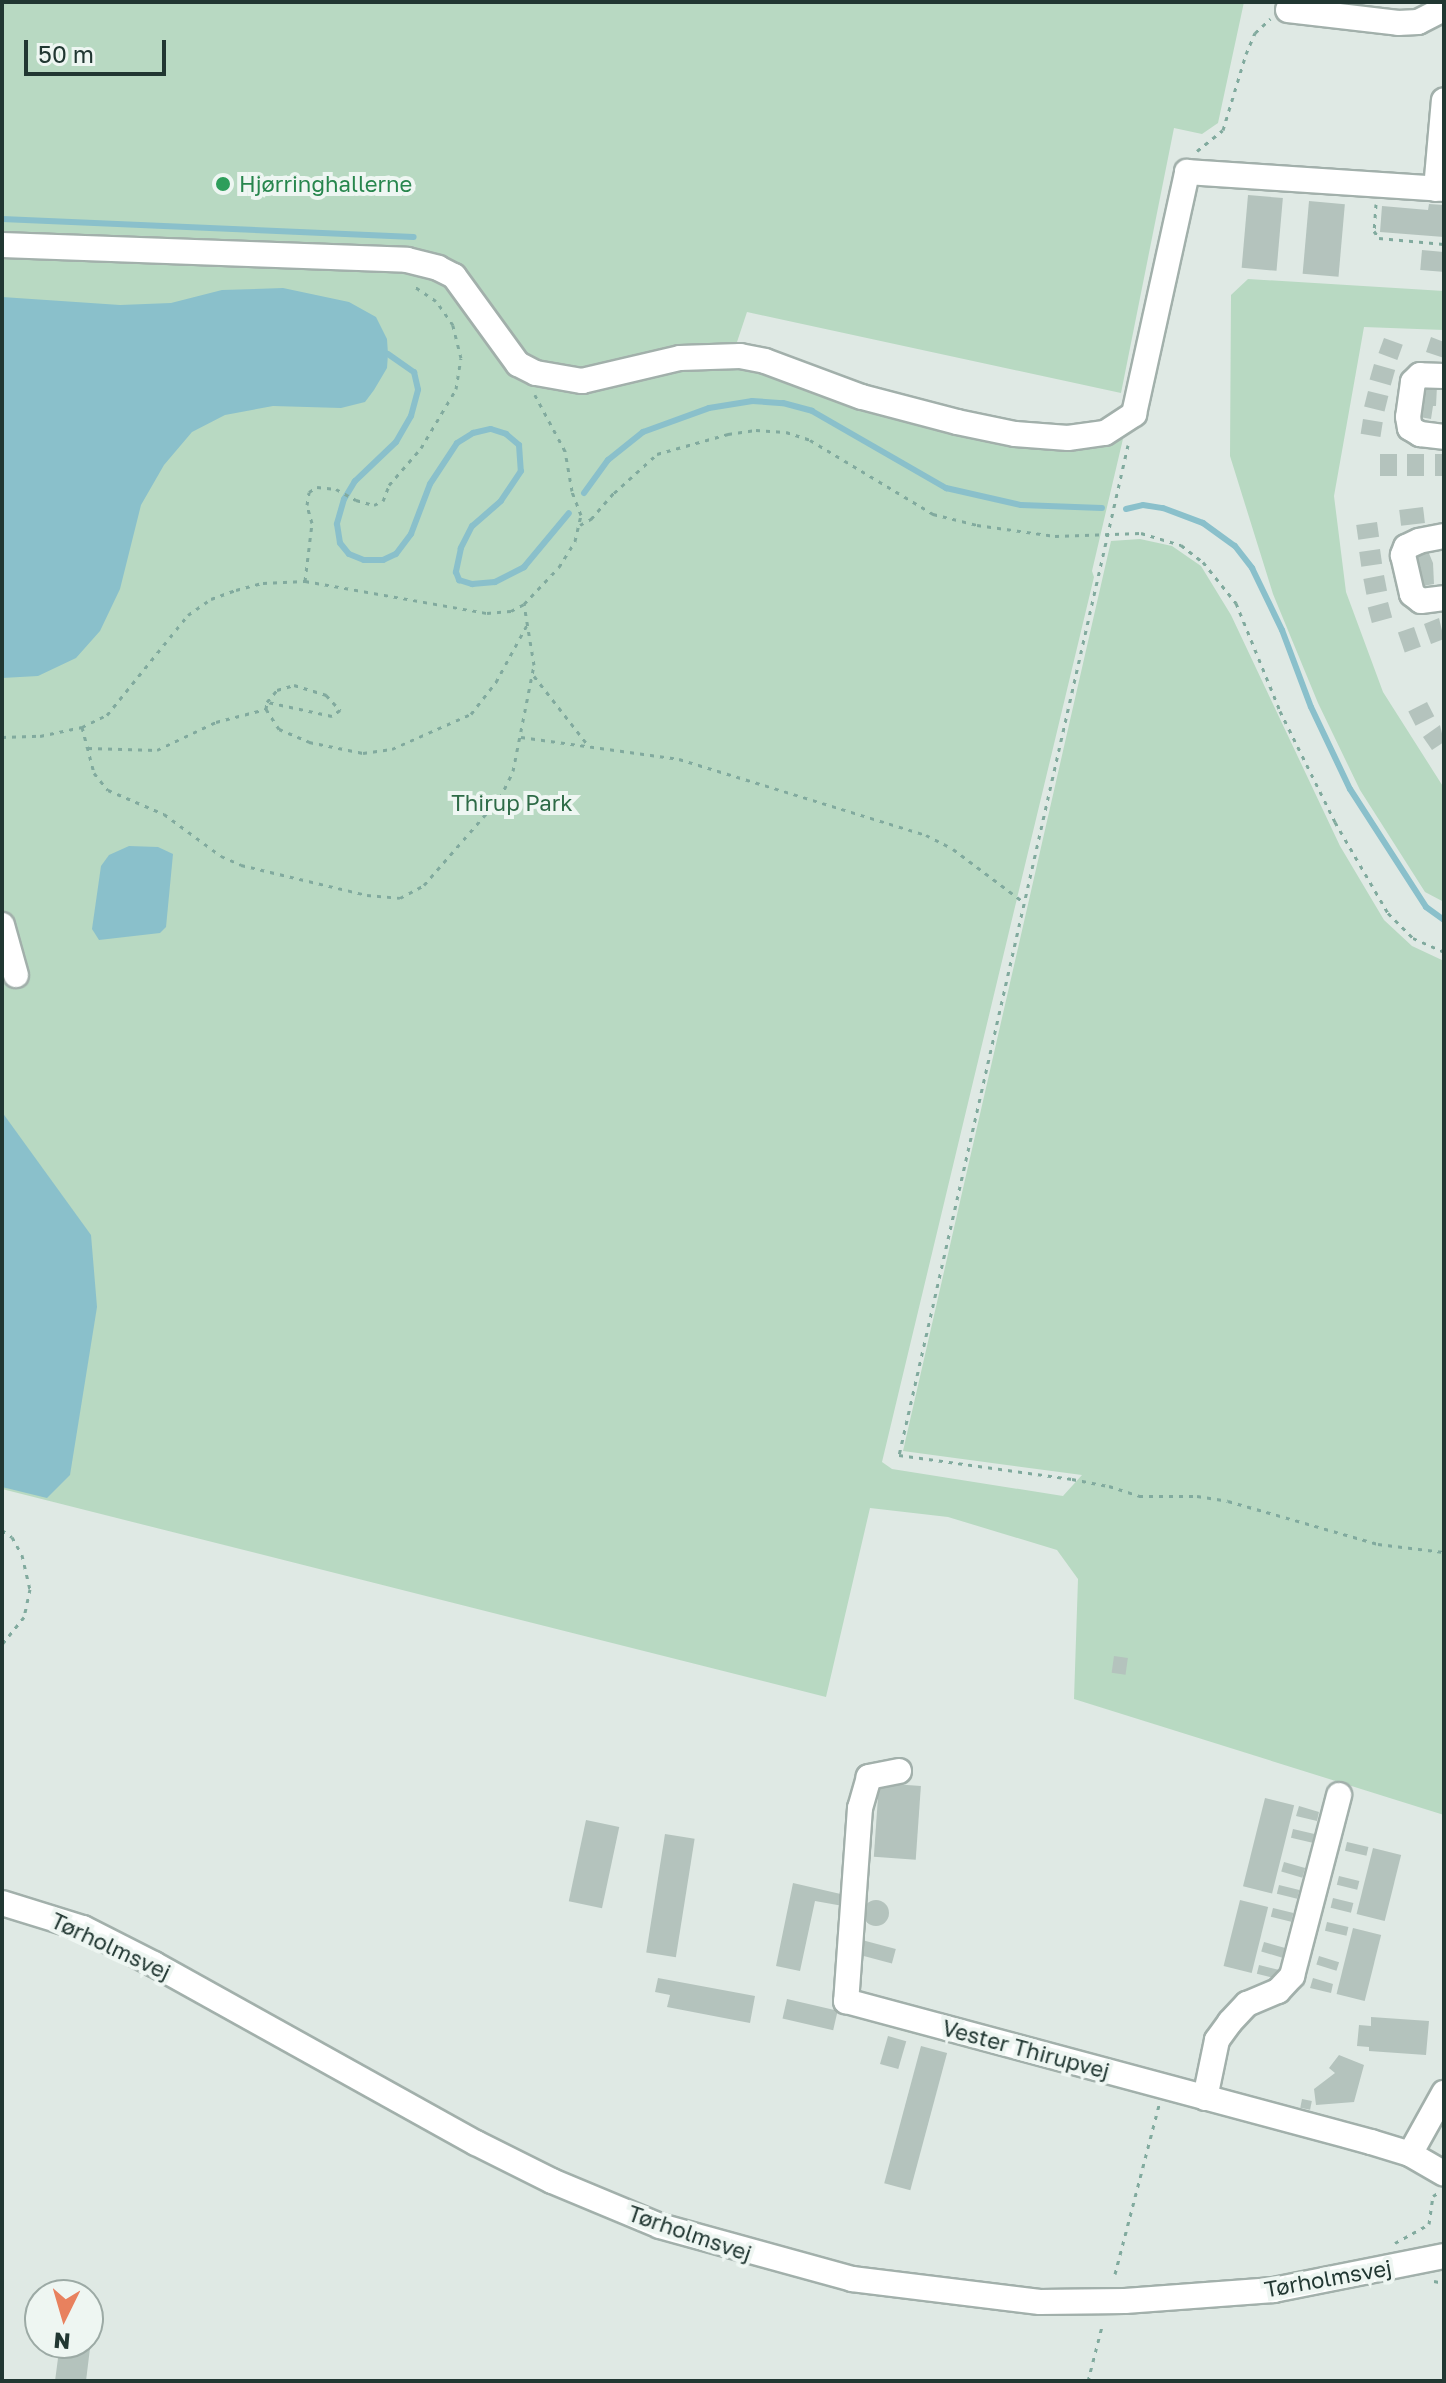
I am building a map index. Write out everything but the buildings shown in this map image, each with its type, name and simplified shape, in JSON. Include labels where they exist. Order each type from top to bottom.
[{"type":"street","points":[[1288,10],[1398,23],[1418,22],[1444,9]]},
{"type":"street","points":[[2,245],[407,260],[454,276],[518,364],[536,373],[582,381],[680,358],[740,356],[765,361],[862,397],[957,422],[1028,435],[1089,436],[1119,426],[1134,414],[1187,172],[1440,189],[1444,100]]},
{"type":"street","points":[[1444,376],[1420,375],[1413,382],[1408,417],[1410,428],[1420,434],[1444,437]]},
{"type":"street","points":[[1444,536],[1406,547],[1403,555],[1412,594],[1421,601],[1444,598]]},
{"type":"street","points":[[2,925],[16,975]]},
{"type":"street","name":"Vester Thirupvej","points":[[899,1771],[869,1777],[860,1808],[846,2001],[1410,2154],[1444,2174]]},
{"type":"street","points":[[1205,2098],[1217,2040],[1247,2004],[1278,1991],[1292,1976],[1339,1795]]},
{"type":"street","name":"Tørholmsvej","points":[[2,1903],[83,1928],[476,2143],[552,2181],[660,2226],[758,2256],[852,2279],[1040,2302],[1125,2301],[1274,2290],[1444,2256]]},
{"type":"street","points":[[1410,2154],[1444,2093]]},
{"type":"path","points":[[1187,172],[1200,148],[1220,133],[1227,122],[1255,33],[1263,23],[1288,10]]},
{"type":"path","points":[[1377,185],[1374,231],[1379,238],[1444,244]]},
{"type":"path","points":[[305,581],[312,523],[307,505],[309,492],[317,487],[336,489],[374,505],[383,501],[389,485],[421,448],[456,389],[461,358],[453,325],[436,301],[405,280]]},
{"type":"path","points":[[2,737],[40,736],[82,727],[119,704],[197,607],[263,583],[305,581],[487,613],[511,611],[524,604],[559,567],[580,525],[581,515],[572,491],[565,451],[518,364]]},
{"type":"path","points":[[1134,414],[899,1455],[1072,1479],[1139,1496],[1178,1495],[1228,1501],[1378,1544],[1444,1552]]},
{"type":"path","points":[[580,525],[591,519],[657,454],[713,437],[756,430],[786,432],[810,440],[933,514],[977,525],[1055,536],[1141,533],[1181,545],[1203,562],[1236,603],[1280,711],[1357,861],[1388,913],[1413,938],[1444,952]]},
{"type":"path","points":[[82,727],[94,773],[108,790],[164,814],[221,856],[241,865],[388,899],[412,894],[424,885],[490,810],[513,771],[533,674],[529,621],[524,604]]},
{"type":"path","points":[[267,702],[332,716],[340,710],[326,695],[294,685],[277,690],[267,702],[266,709],[279,729],[309,742],[363,753],[392,749],[471,714],[496,682],[529,621]]},
{"type":"path","points":[[533,674],[588,745]]},
{"type":"path","points":[[88,748],[157,750],[216,722],[266,709]]},
{"type":"path","points":[[521,737],[679,759],[926,835],[953,849],[1022,901]]},
{"type":"path","points":[[2,1530],[12,1537],[22,1555],[30,1589],[24,1617],[2,1644]]},
{"type":"path","points":[[1115,2274],[1164,2086]]},
{"type":"path","points":[[1393,2244],[1429,2224],[1433,2196],[1444,2189]]},
{"type":"path","points":[[1425,2283],[1444,2283]]},
{"type":"path","points":[[1088,2381],[1102,2326]]},
{"type":"green space","name":"Thirup Park","points":[[2,2],[1244,2],[1218,123],[1202,134],[1174,128],[1121,393],[747,312],[737,342],[959,413],[1031,429],[1084,429],[1130,409],[1092,571],[1094,577],[882,1462],[892,1469],[1063,1496],[1082,1475],[903,1451],[1111,541],[1140,539],[1172,546],[1201,566],[1231,615],[1340,846],[1384,920],[1412,946],[1444,961],[1444,1815],[1074,1699],[1078,1579],[1057,1550],[948,1517],[870,1508],[826,1697],[2,1489]]},
{"type":"green space","points":[[1248,279],[1444,291],[1444,330],[1364,327],[1334,496],[1346,592],[1383,692],[1444,788],[1444,902],[1425,892],[1360,790],[1318,703],[1273,594],[1230,456],[1231,295]]},
{"type":"water","points":[[283,288],[349,302],[376,317],[387,339],[388,354],[387,368],[374,390],[365,402],[341,408],[273,406],[225,415],[192,432],[164,465],[141,505],[120,589],[100,631],[76,658],[38,676],[2,678],[2,297],[120,305],[171,303],[222,290]]},
{"type":"water","points":[[129,846],[158,847],[173,854],[166,927],[160,933],[99,940],[92,929],[101,866],[109,855]]},
{"type":"water","points":[[2,1112],[91,1235],[97,1307],[70,1475],[47,1498],[2,1487]]},
{"type":"waterway","points":[[2,219],[414,237]]},
{"type":"waterway","points":[[388,354],[414,372],[418,390],[411,416],[396,442],[355,481],[344,499],[337,524],[340,543],[349,554],[364,560],[383,560],[396,554],[411,534],[430,484],[457,443],[473,433],[491,429],[506,434],[519,445],[521,471],[501,501],[472,526],[461,548],[456,572],[459,580],[472,584],[495,582],[524,567],[569,513]]},
{"type":"waterway","points":[[584,493],[608,460],[643,432],[709,408],[752,401],[783,403],[812,411],[946,488],[1021,505],[1102,508]]},
{"type":"waterway","points":[[1126,509],[1143,505],[1163,508],[1203,523],[1235,546],[1252,568],[1282,630],[1311,707],[1350,789],[1426,907],[1444,920]]},
{"type":"place","name":"Hjørringhallerne","points":[[223,184]]}]
